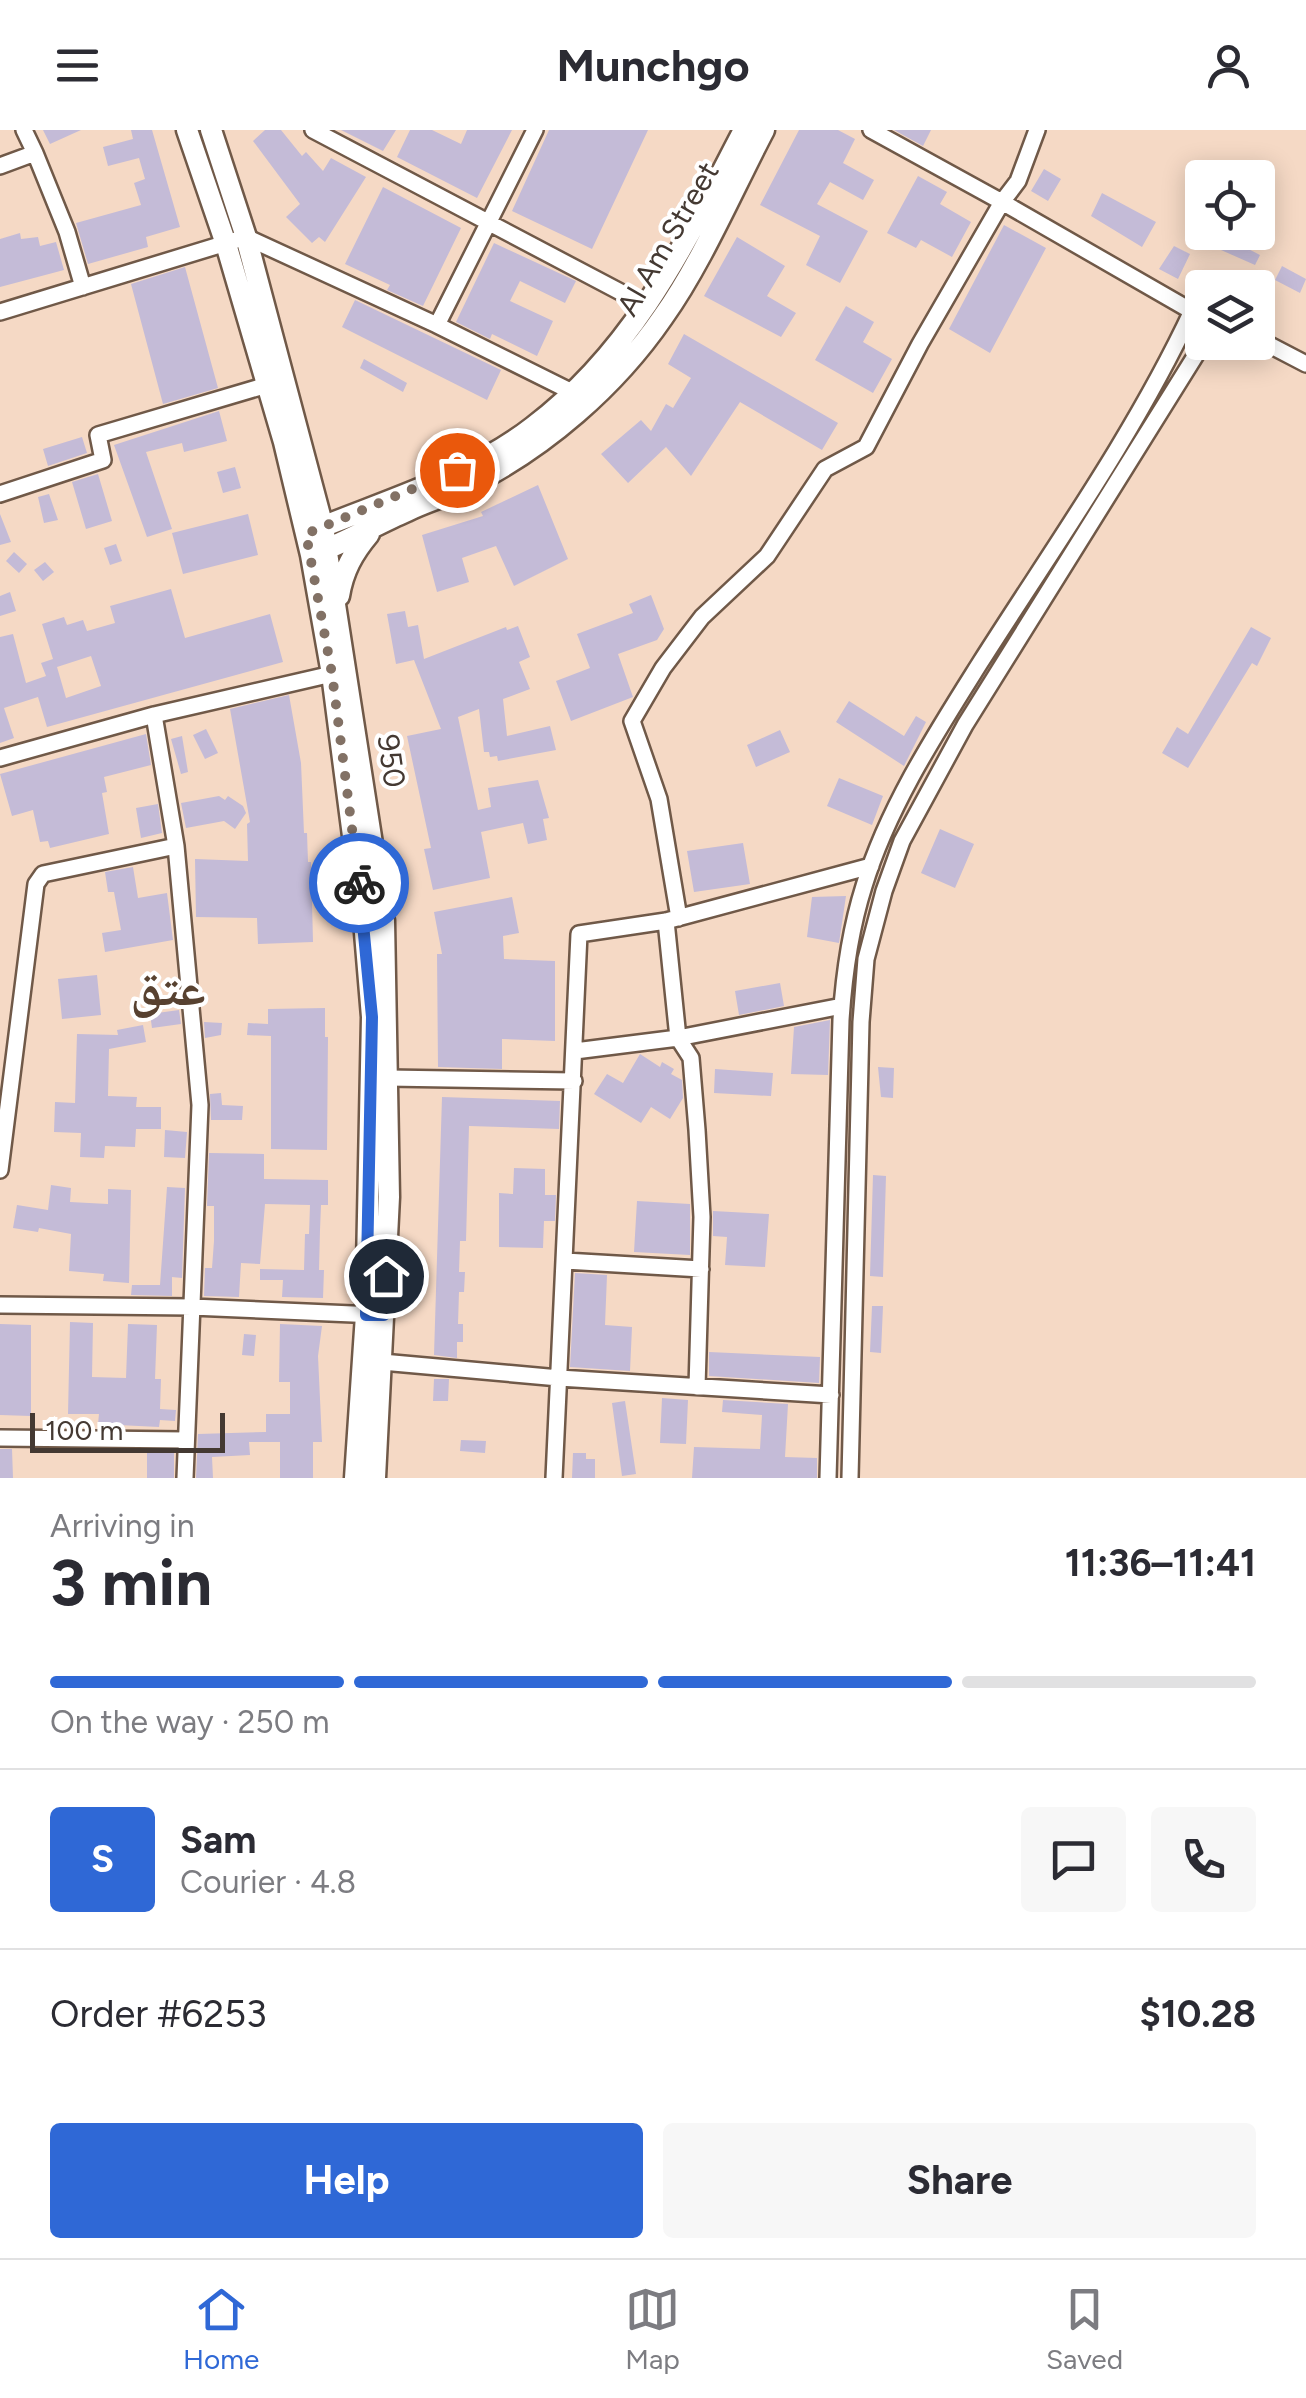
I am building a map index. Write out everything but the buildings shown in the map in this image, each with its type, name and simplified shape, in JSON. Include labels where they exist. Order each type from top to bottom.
[{"type":"main road","name":"950","points":[[187,130],[236,241],[309,467],[372,1017],[375,1315],[382,1362],[376,1478]]},
{"type":"main road","name":"950","points":[[211,130],[267,385],[338,608],[384,920],[389,1197],[355,1478]]},
{"type":"main road","name":"Al Am Street","points":[[317,541],[374,504],[480,460],[532,428],[572,392],[610,354],[672,269],[744,130]]},
{"type":"main road","name":"Al Am Street","points":[[317,541],[466,488],[514,461],[553,432],[629,360],[664,316],[764,130]]},
{"type":"main road","points":[[309,467],[326,496],[340,504],[374,504]]},
{"type":"main road","points":[[338,608],[342,580],[353,553],[372,531],[396,516]]},
{"type":"street","points":[[24,130],[84,287]]},
{"type":"street","points":[[313,130],[338,135],[647,306]]},
{"type":"street","points":[[437,325],[534,130]]},
{"type":"street","points":[[871,130],[1185,307]]},
{"type":"street","points":[[697,1387],[701,1200],[690,1058],[678,1038],[673,920],[659,799],[632,721],[663,668],[702,617],[767,556],[825,469],[866,447],[920,344],[1018,181],[1037,130]]},
{"type":"street","points":[[0,166],[35,154]]},
{"type":"street","points":[[0,312],[236,241],[437,325],[572,392]]},
{"type":"street","points":[[828,1478],[842,1006],[846,958],[871,866],[885,828],[950,710],[1185,335]]},
{"type":"street","points":[[1275,348],[1306,364]]},
{"type":"street","points":[[850,1478],[861,1022],[866,959],[884,891],[902,842],[965,725],[1193,360]]},
{"type":"street","points":[[0,494],[103,460],[98,435],[267,385]]},
{"type":"street","points":[[0,758],[154,715],[332,674]]},
{"type":"street","points":[[154,715],[176,846],[200,1105],[185,1478]]},
{"type":"street","points":[[0,1170],[36,884],[42,874],[176,846]]},
{"type":"street","points":[[554,1478],[579,934],[673,920],[871,866]]},
{"type":"street","points":[[575,1051],[678,1038],[842,1006]]},
{"type":"street","points":[[388,1078],[574,1081]]},
{"type":"street","points":[[565,1261],[702,1269]]},
{"type":"street","points":[[0,1306],[192,1307],[375,1315]]},
{"type":"street","points":[[382,1362],[831,1395]]},
{"type":"street","points":[[0,1438],[185,1440]]},
{"type":"way so far","points":[[359,883],[332,674],[306,534],[457,470]]},
{"type":"district","name":"عتق","points":[[168,987]]},
{"type":"route","points":[[359,883],[372,1017],[366,1315],[384,1315],[386,1276]]}]
